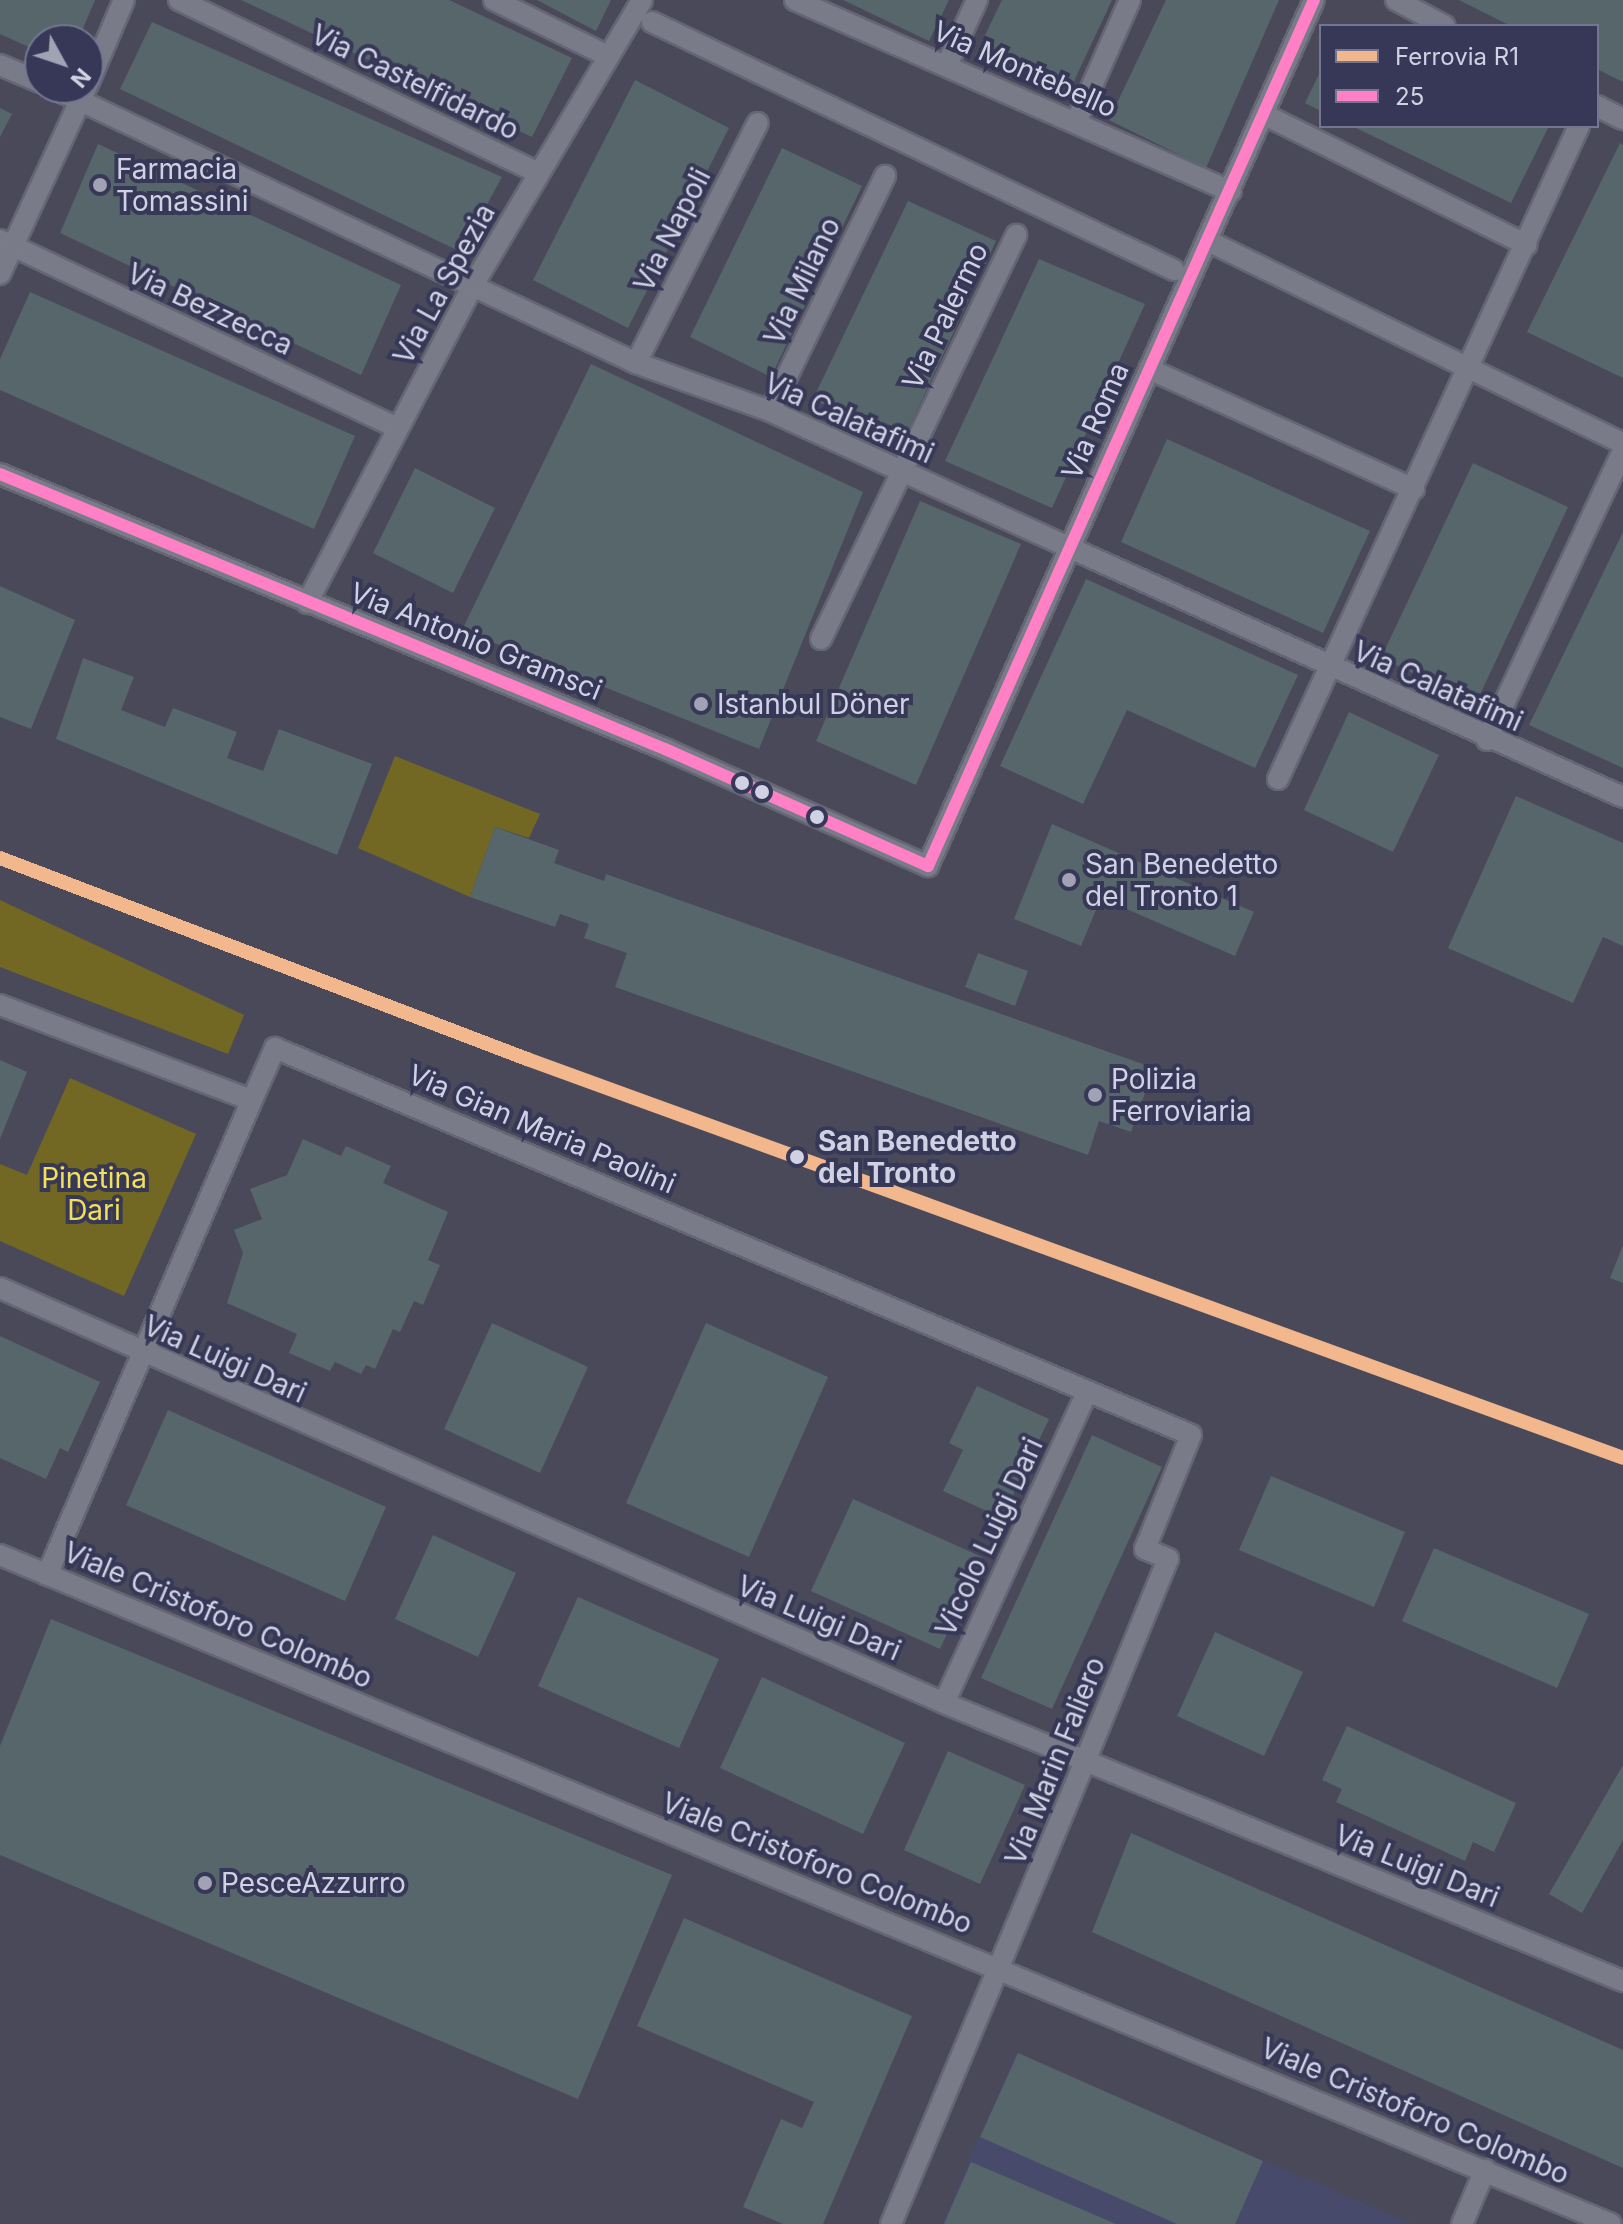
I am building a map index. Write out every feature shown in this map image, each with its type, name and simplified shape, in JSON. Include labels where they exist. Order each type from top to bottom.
[{"type":"street","points":[[104,47],[124,0]]},
{"type":"street","name":"Via Castelfidardo","points":[[179,0],[539,173]]},
{"type":"street","points":[[494,0],[608,56]]},
{"type":"street","name":"Via La Spezia","points":[[307,603],[396,427],[473,285],[642,0]]},
{"type":"street","points":[[947,65],[977,0]]},
{"type":"street","points":[[1076,122],[1130,0]]},
{"type":"street","name":"Via Roma","points":[[928,866],[1314,0]]},
{"type":"street","points":[[1396,0],[1441,24]]},
{"type":"street","name":"Via Montebello","points":[[798,1],[1231,191]]},
{"type":"street","points":[[652,22],[1174,270]]},
{"type":"street","points":[[0,65],[24,75]]},
{"type":"street","name":"Via Calatafimi","points":[[104,100],[636,363],[770,411],[1330,669],[1623,797]]},
{"type":"street","points":[[0,274],[6,243],[78,104]]},
{"type":"street","points":[[1599,107],[1623,119]]},
{"type":"street","points":[[1265,115],[1527,245]]},
{"type":"street","name":"Via Napoli","points":[[636,363],[758,123]]},
{"type":"street","points":[[1278,779],[1527,245],[1578,128]]},
{"type":"street","name":"Via Milano","points":[[770,411],[885,176]]},
{"type":"street","name":"Via Palermo","points":[[821,639],[1016,235]]},
{"type":"street","points":[[1208,241],[1623,443]]},
{"type":"street","name":"Via Bezzecca","points":[[6,243],[396,427]]},
{"type":"street","points":[[1149,369],[1414,489]]},
{"type":"street","points":[[1487,740],[1623,451]]},
{"type":"street","name":"Via Antonio Gramsci","points":[[0,474],[665,749],[928,866]]},
{"type":"street","points":[[0,1005],[252,1100],[47,1575]]},
{"type":"street","name":"Via Gian Maria Paolini","points":[[252,1100],[275,1048],[1086,1394]]},
{"type":"street","name":"Via Luigi Dari","points":[[0,1288],[944,1703],[1623,1981]]},
{"type":"street","name":"Via Marin Faliero","points":[[891,2224],[1000,1969],[1168,1559],[1145,1549],[1191,1435],[1086,1394]]},
{"type":"street","name":"Vicolo Luigi Dari","points":[[944,1703],[1086,1394]]},
{"type":"street","name":"Viale Cristoforo Colombo","points":[[0,1555],[1611,2224]]},
{"type":"street","points":[[1462,2224],[1485,2170]]},
{"type":"shaded area","points":[[1015,2056],[1413,2224],[942,2224]]},
{"type":"green space","points":[[395,756],[540,814],[529,838],[495,827],[470,897],[358,848]]},
{"type":"green space","points":[[0,900],[244,1015],[228,1054],[0,967]]},
{"type":"green space","name":"Pinetina Dari","points":[[70,1078],[196,1134],[124,1296],[0,1241],[0,1164],[27,1175]]},
{"type":"building","points":[[0,0],[95,0],[85,24],[24,24],[24,45],[0,34]]},
{"type":"building","points":[[241,0],[449,0],[572,58],[532,137]]},
{"type":"building","points":[[537,0],[611,0],[596,31]]},
{"type":"building","points":[[843,0],[949,0],[929,41]]},
{"type":"building","points":[[1002,0],[1112,0],[1066,98],[975,56]]},
{"type":"building","points":[[1166,0],[1279,0],[1206,168],[1109,120]]},
{"type":"building","points":[[1459,0],[1623,0],[1623,82],[1599,70],[1599,24],[1507,24]]},
{"type":"building","points":[[152,22],[502,177],[461,252],[120,89]]},
{"type":"building","points":[[1319,74],[1319,110],[1305,103]]},
{"type":"building","points":[[635,80],[729,128],[628,328],[533,280]]},
{"type":"building","points":[[0,108],[12,114],[0,137]]},
{"type":"building","points":[[1356,128],[1548,128],[1511,203]]},
{"type":"building","points":[[1620,143],[1623,145],[1623,378],[1527,332]]},
{"type":"building","points":[[98,144],[401,285],[361,375],[60,233]]},
{"type":"building","points":[[782,148],[862,186],[771,377],[690,337]]},
{"type":"building","points":[[908,201],[996,241],[901,445],[813,399]]},
{"type":"building","points":[[1039,259],[1145,304],[1052,508],[945,461]]},
{"type":"building","points":[[30,292],[355,436],[314,529],[0,390],[0,359]]},
{"type":"building","points":[[591,364],[863,492],[759,749],[462,630]]},
{"type":"building","points":[[1167,439],[1370,531],[1323,633],[1121,542]]},
{"type":"building","points":[[1473,463],[1568,507],[1476,703],[1381,658]]},
{"type":"building","points":[[415,468],[495,508],[453,593],[373,553]]},
{"type":"building","points":[[920,501],[1021,544],[916,785],[816,741]]},
{"type":"building","points":[[1623,532],[1623,768],[1529,725]]},
{"type":"building","points":[[1086,579],[1298,675],[1255,768],[1127,710],[1083,804],[1000,766]]},
{"type":"building","points":[[0,586],[75,620],[31,729],[0,717]]},
{"type":"building","points":[[83,658],[134,677],[121,710],[165,727],[173,708],[237,732],[227,758],[263,771],[279,729],[372,764],[337,855],[56,739]]},
{"type":"building","points":[[1349,712],[1439,755],[1393,852],[1304,810]]},
{"type":"building","points":[[1516,796],[1623,843],[1623,946],[1603,937],[1573,1003],[1448,948]]},
{"type":"building","points":[[1052,824],[1254,912],[1235,956],[1101,898],[1081,946],[1014,919]]},
{"type":"building","points":[[495,827],[559,850],[554,863],[604,881],[606,874],[1154,1068],[1131,1132],[1099,1121],[1088,1155],[615,987],[627,953],[584,938],[589,924],[560,914],[555,927],[470,897]]},
{"type":"building","points":[[978,953],[1028,971],[1015,1006],[965,987]]},
{"type":"building","points":[[0,1060],[27,1072],[0,1139]]},
{"type":"building","points":[[303,1139],[341,1156],[346,1146],[391,1166],[383,1183],[448,1212],[428,1260],[440,1265],[423,1305],[414,1301],[400,1332],[393,1329],[375,1369],[366,1365],[361,1374],[335,1362],[330,1371],[289,1353],[297,1334],[227,1303],[243,1253],[234,1230],[262,1219],[250,1189],[287,1175]]},
{"type":"building","points":[[1623,1245],[1623,1283],[1610,1278]]},
{"type":"building","points":[[492,1323],[588,1367],[540,1473],[444,1429]]},
{"type":"building","points":[[706,1323],[828,1377],[749,1557],[626,1503]]},
{"type":"building","points":[[0,1336],[100,1382],[68,1452],[60,1448],[46,1479],[0,1458]]},
{"type":"building","points":[[977,1386],[1049,1419],[1002,1518],[943,1491],[963,1450],[949,1443]]},
{"type":"building","points":[[168,1410],[386,1507],[345,1601],[126,1505]]},
{"type":"building","points":[[1092,1435],[1162,1467],[1052,1709],[981,1678]]},
{"type":"building","points":[[1271,1476],[1405,1532],[1374,1607],[1239,1550]]},
{"type":"building","points":[[853,1499],[982,1557],[940,1649],[811,1591]]},
{"type":"building","points":[[433,1535],[516,1573],[478,1657],[395,1619]]},
{"type":"building","points":[[1434,1548],[1589,1614],[1557,1688],[1402,1621]]},
{"type":"building","points":[[578,1597],[719,1659],[679,1748],[538,1686]]},
{"type":"building","points":[[51,1619],[672,1875],[578,2099],[0,1855],[0,1746]]},
{"type":"building","points":[[1215,1632],[1303,1672],[1264,1756],[1177,1716]]},
{"type":"building","points":[[762,1677],[905,1743],[863,1834],[720,1768]]},
{"type":"building","points":[[1347,1726],[1516,1803],[1494,1852],[1473,1842],[1465,1861],[1336,1802],[1342,1789],[1322,1780]]},
{"type":"building","points":[[948,1751],[1025,1785],[980,1884],[904,1850]]},
{"type":"building","points":[[1623,1765],[1623,1840],[1582,1913],[1549,1894]]},
{"type":"building","points":[[1131,1833],[1623,2050],[1623,2168],[1092,1932]]},
{"type":"building","points":[[684,1918],[912,2016],[823,2224],[783,2224],[743,2207],[781,2119],[802,2128],[814,2102],[637,2026]]},
{"type":"building","points":[[1018,2053],[1263,2161],[1235,2224],[1177,2224],[980,2137]]},
{"type":"building","points":[[971,2162],[1116,2224],[944,2224]]},
{"type":"rail line","name":"R1","points":[[0,858],[527,1059],[1623,1458]]},
{"type":"transit line","name":"25","points":[[0,474],[665,749],[928,866],[1314,0]]},
{"type":"place","name":"Farmacia Tomassini","points":[[100,185]]},
{"type":"place","name":"Istanbul Döner","points":[[701,704]]},
{"type":"place","name":"San Benedetto del Tronto 1","points":[[1069,880]]},
{"type":"place","name":"Polizia Ferroviaria","points":[[1095,1095]]},
{"type":"place","name":"San Benedetto del Tronto","points":[[797,1157]]},
{"type":"place","name":"PesceAzzurro","points":[[205,1883]]}]
